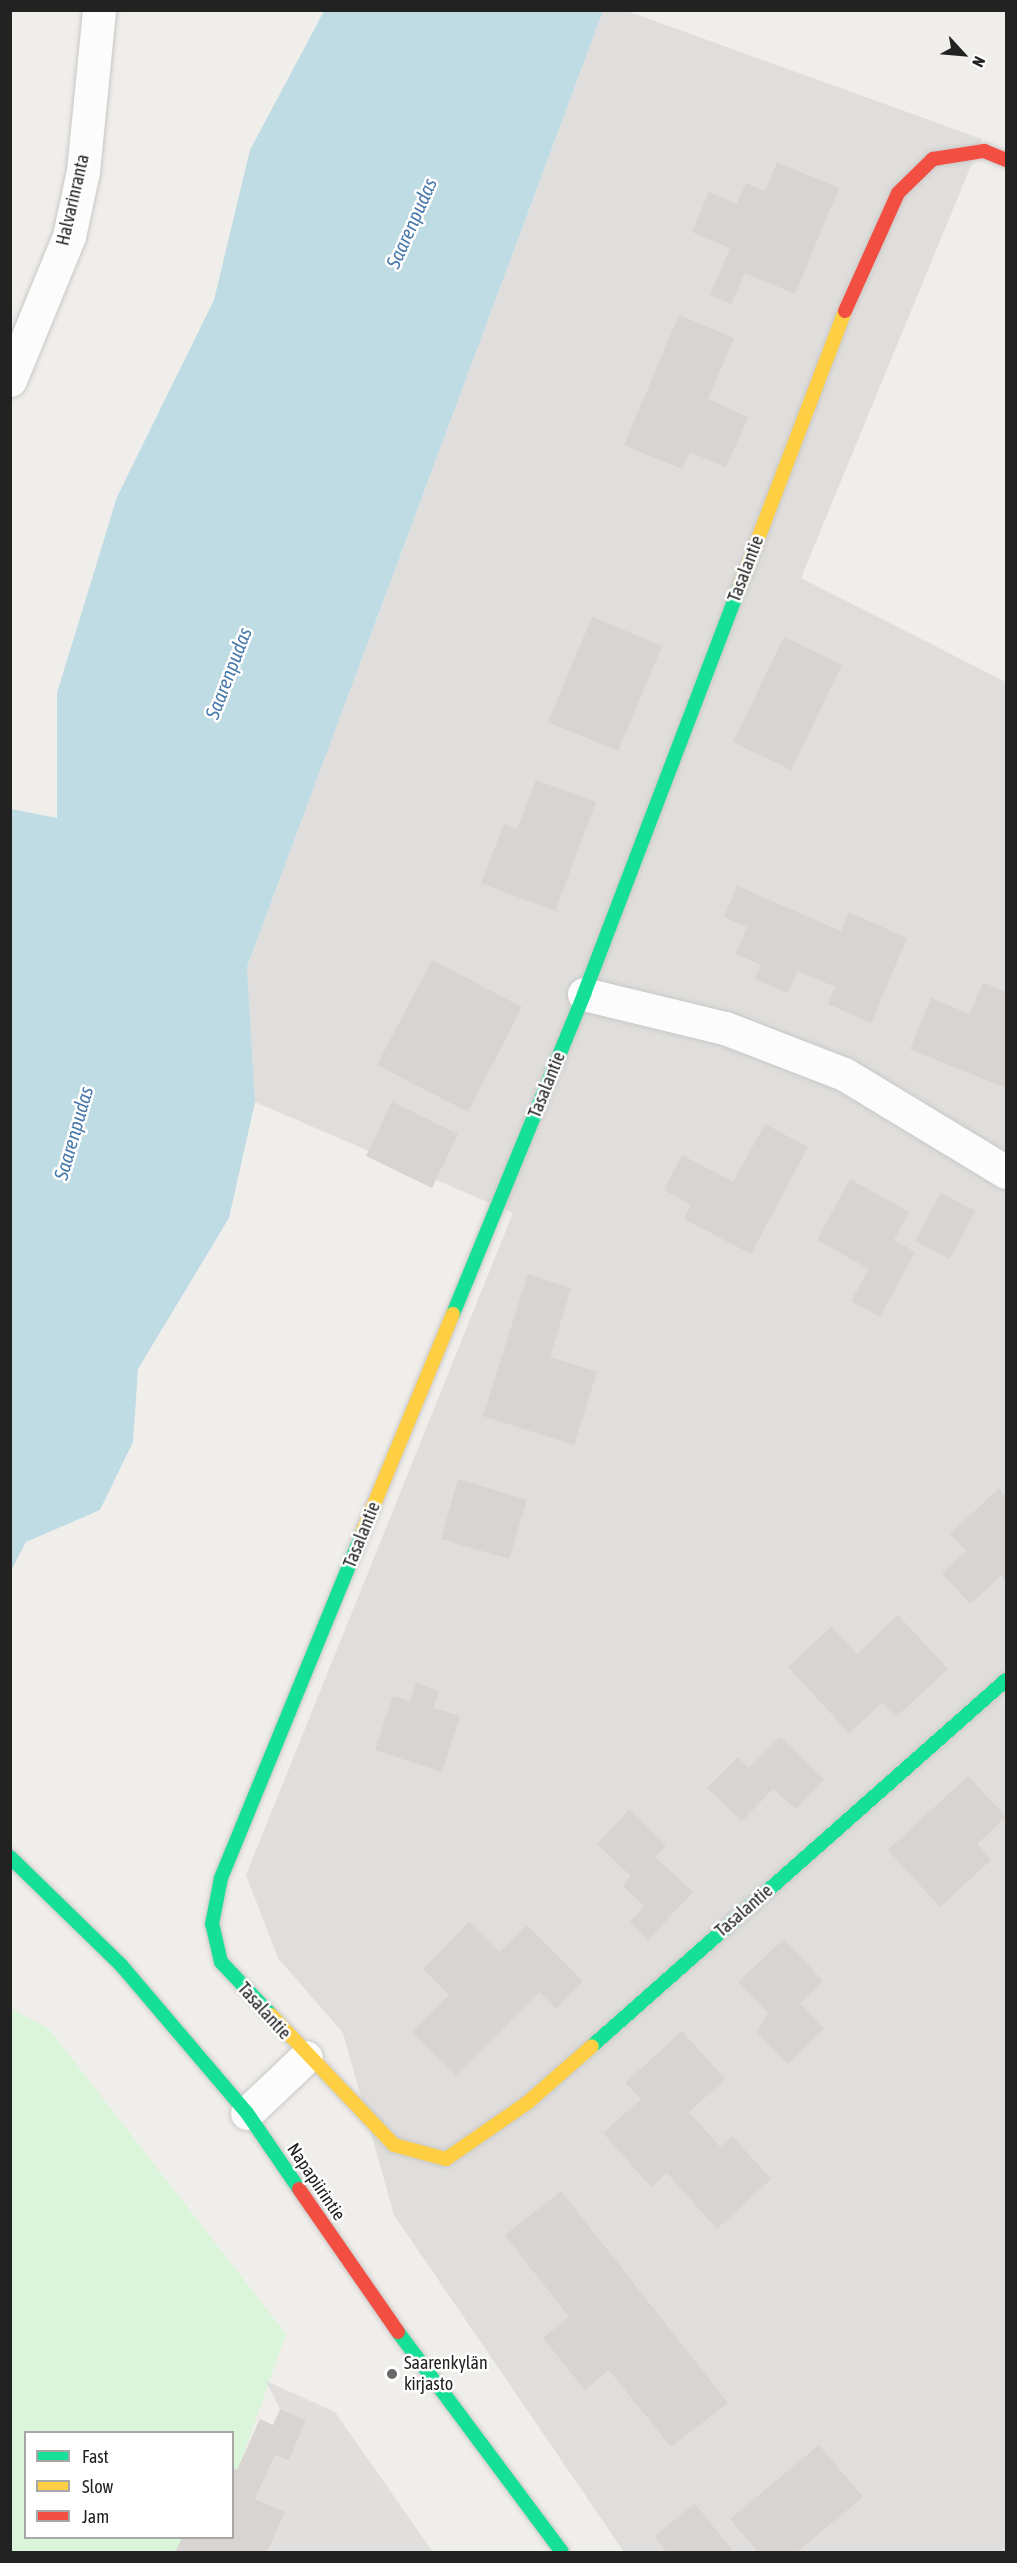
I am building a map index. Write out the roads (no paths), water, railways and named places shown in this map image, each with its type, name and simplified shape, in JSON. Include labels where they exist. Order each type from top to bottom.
[{"type":"street","name":"Halvarinranta","points":[[10,380],[69,236],[83,171],[99,10]]},
{"type":"street","name":"Tasalantie","points":[[1006,160],[984,151],[933,159],[898,193],[872,241],[584,994],[221,1878],[212,1924],[221,1962],[306,2057],[394,2145],[446,2159],[526,2103],[1006,1680]]},
{"type":"street","points":[[584,994],[725,1028],[844,1074],[1006,1172]]},
{"type":"street","name":"Napapiirintie","points":[[10,1857],[121,1965],[247,2113],[381,2309],[562,2553]]},
{"type":"street","points":[[247,2113],[306,2057]]},
{"type":"water","name":"Saarenpudas","points":[[324,11],[603,11],[247,967],[255,1102],[229,1218],[138,1369],[133,1442],[100,1510],[26,1542],[11,1571],[11,809],[57,818],[57,693],[117,497],[214,300],[250,150]]},
{"type":"place","name":"Saarenkylän kirjasto","points":[[392,2374]]}]
